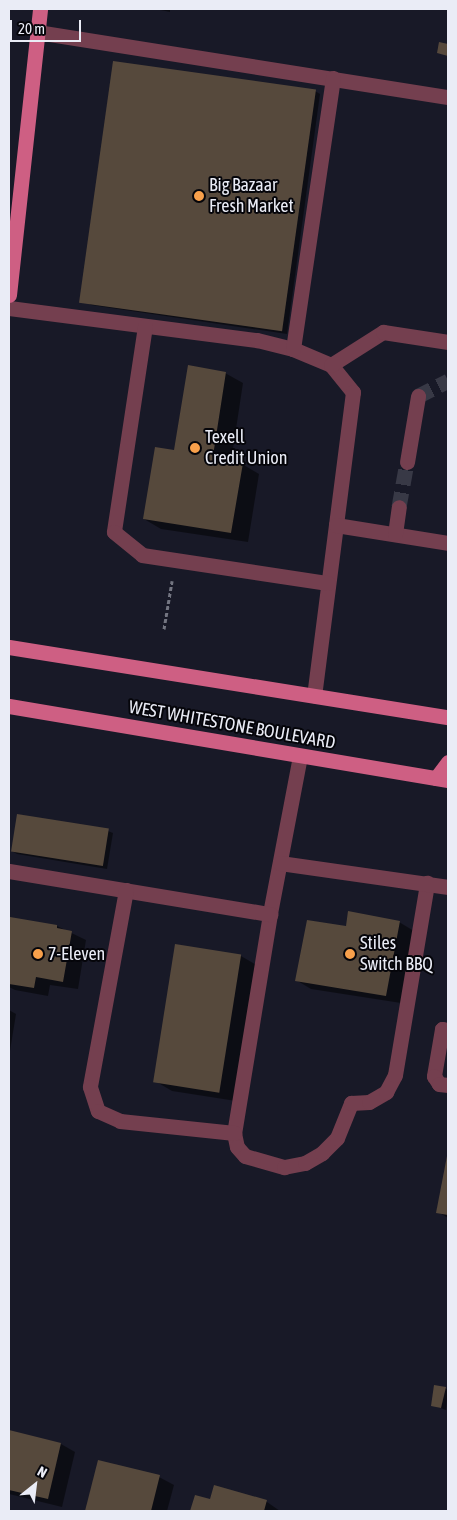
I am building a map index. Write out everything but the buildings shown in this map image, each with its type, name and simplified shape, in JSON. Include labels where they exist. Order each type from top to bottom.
[{"type":"main road","points":[[9,295],[40,9]]},
{"type":"main road","points":[[9,647],[448,717]]},
{"type":"main road","name":"WEST WHITESTONE BOULEVARD","points":[[9,706],[442,779]]},
{"type":"main road","points":[[442,779],[448,762]]},
{"type":"lane","points":[[37,32],[448,97]]},
{"type":"lane","points":[[293,349],[333,78]]},
{"type":"lane","points":[[9,308],[257,340],[293,349],[331,365],[353,392],[314,696]]},
{"type":"lane","points":[[146,326],[114,532],[142,555],[328,583]]},
{"type":"lane","points":[[331,365],[383,332],[448,342]]},
{"type":"lane","points":[[407,462],[418,396]]},
{"type":"lane","points":[[396,534],[399,508]]},
{"type":"lane","points":[[336,525],[448,543]]},
{"type":"lane","points":[[300,756],[270,914],[234,1133],[237,1146],[246,1156],[284,1167],[305,1163],[322,1153],[337,1138],[351,1103],[369,1102],[386,1092],[395,1075],[427,883]]},
{"type":"lane","points":[[280,863],[448,887]]},
{"type":"lane","points":[[9,871],[270,914]]},
{"type":"lane","points":[[126,890],[90,1087],[98,1111],[120,1121],[234,1133]]},
{"type":"lane","points":[[448,1030],[442,1030],[434,1076],[439,1084],[448,1085]]},
{"type":"path","points":[[164,629],[172,581]]},
{"type":"tunnel","points":[[418,396],[448,381]]},
{"type":"tunnel","points":[[399,507],[407,462]]},
{"type":"place","name":"Big Bazaar Fresh Market","points":[[199,196]]},
{"type":"place","name":"Texell Credit Union","points":[[195,448]]},
{"type":"place","name":"7-Eleven","points":[[38,954]]},
{"type":"place","name":"Stiles Switch BBQ","points":[[350,954]]}]
